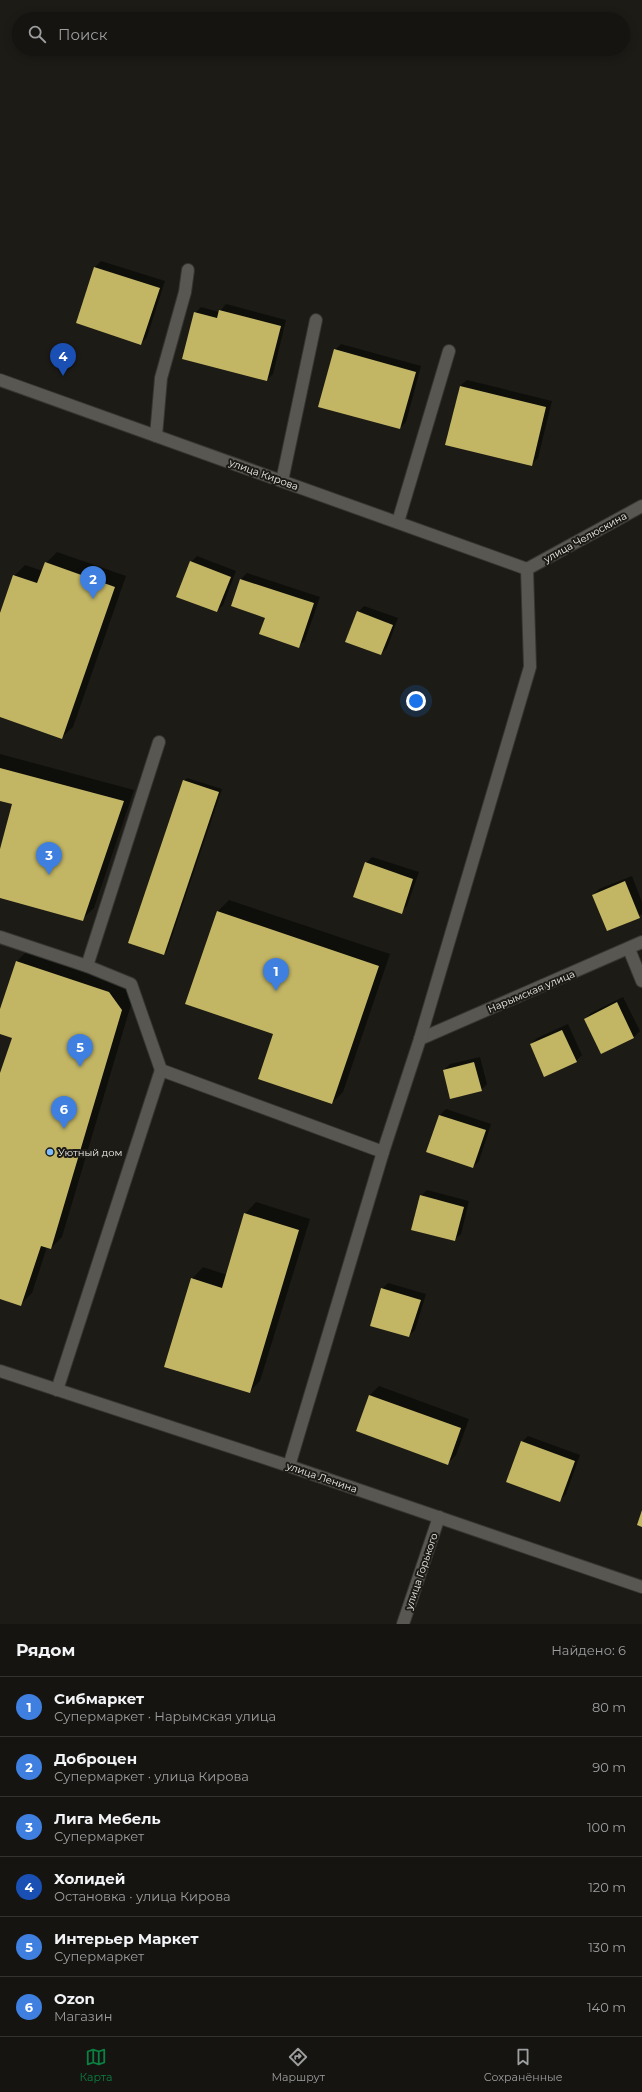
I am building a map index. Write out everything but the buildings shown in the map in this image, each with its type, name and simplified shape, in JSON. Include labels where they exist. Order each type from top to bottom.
[{"type":"street","points":[[156,436],[161,378],[185,292],[188,270]]},
{"type":"street","points":[[282,481],[316,320]]},
{"type":"street","points":[[398,522],[449,351]]},
{"type":"street","name":"улица Кирова","points":[[0,380],[527,569]]},
{"type":"street","name":"улица Челюскина","points":[[527,569],[642,506]]},
{"type":"street","points":[[289,1466],[383,1152],[420,1039],[530,667],[527,569]]},
{"type":"street","points":[[87,966],[159,742]]},
{"type":"street","points":[[0,937],[87,966],[131,984],[161,1070],[57,1390]]},
{"type":"street","name":"Нарымская улица","points":[[420,1039],[642,942]]},
{"type":"street","points":[[628,949],[642,981]]},
{"type":"street","points":[[161,1070],[383,1152]]},
{"type":"street","name":"улица Ленина","points":[[0,1371],[289,1466],[642,1588]]},
{"type":"street","name":"улица Горького","points":[[403,1624],[439,1517]]},
{"type":"place","name":"Холидей","points":[[63,376]]},
{"type":"place","name":"Доброцен","points":[[93,599]]},
{"type":"place","name":"Лига Мебель","points":[[49,875]]},
{"type":"place","name":"Сибмаркет","points":[[276,991]]},
{"type":"place","name":"Интерьер Маркет","points":[[80,1067]]},
{"type":"place","name":"Ozon","points":[[64,1129]]},
{"type":"place","name":"Уютный дом","points":[[50,1152]]}]
